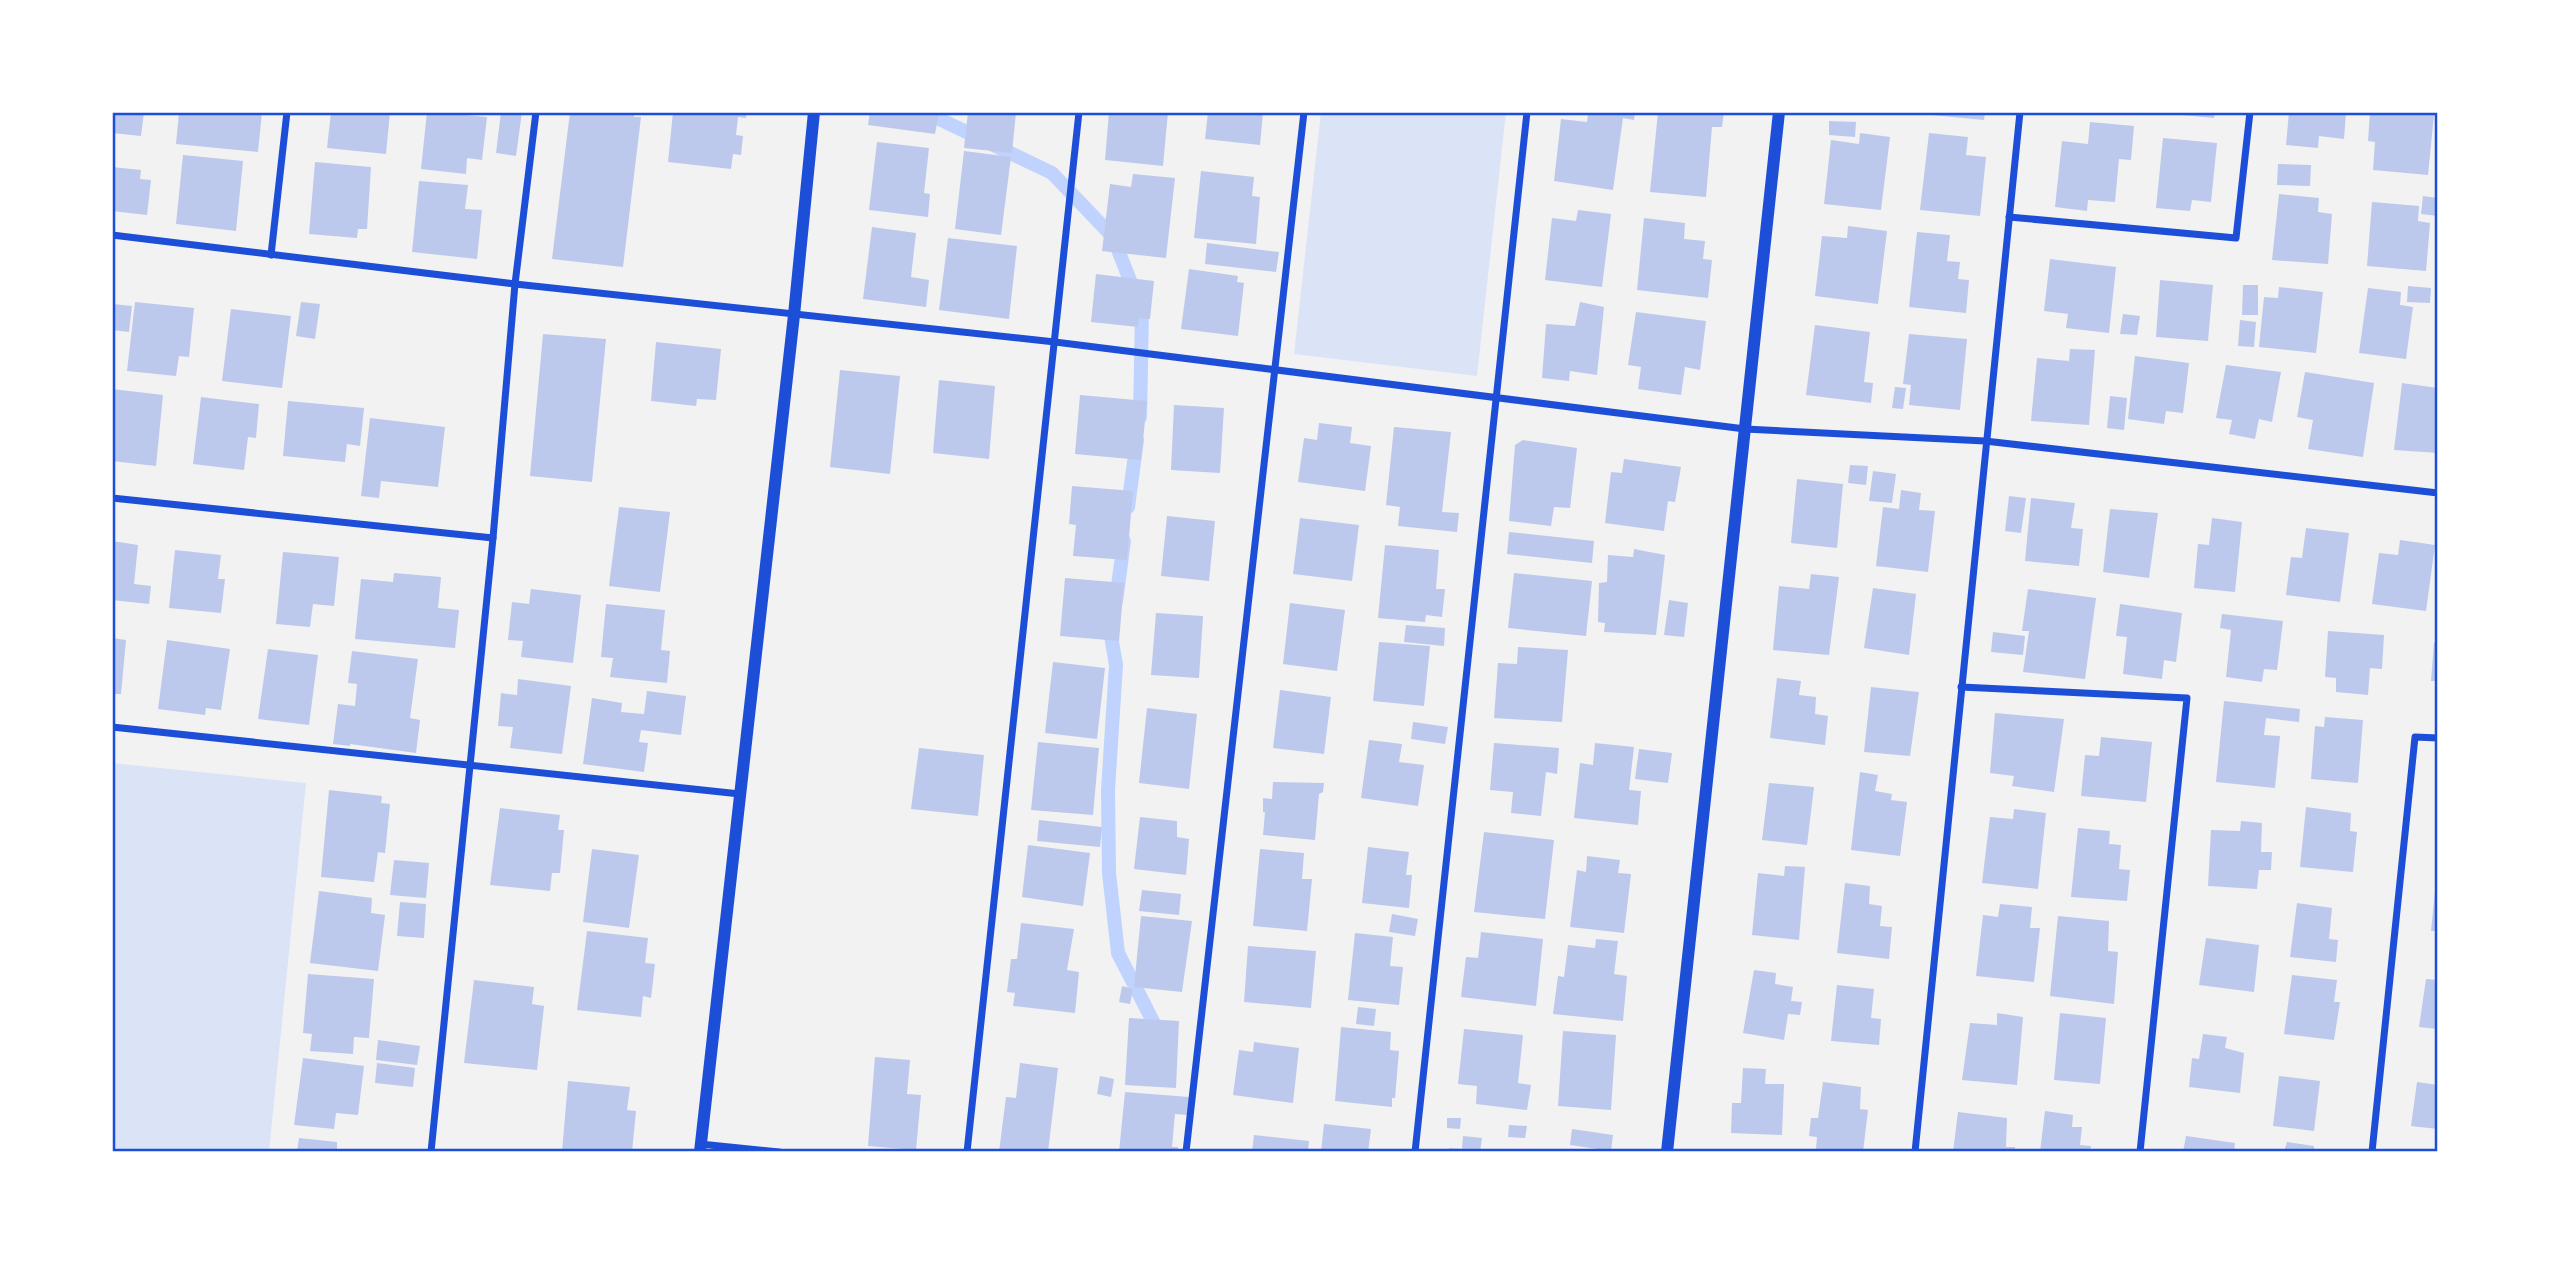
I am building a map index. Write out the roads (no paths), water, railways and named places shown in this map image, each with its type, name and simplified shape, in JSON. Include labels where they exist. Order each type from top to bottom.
[{"type":"street","points":[[271,255],[287,112]]},
{"type":"street","points":[[431,1152],[494,538],[514,284],[536,112]]},
{"type":"street","points":[[779,1152],[700,1148],[794,315],[814,112]]},
{"type":"street","points":[[967,1152],[1079,112]]},
{"type":"street","points":[[1186,1152],[1304,112]]},
{"type":"street","points":[[1415,1152],[1527,112]]},
{"type":"street","points":[[1667,1152],[1779,112]]},
{"type":"street","points":[[1915,1152],[2020,112]]},
{"type":"street","points":[[2009,217],[2236,238],[2250,112]]},
{"type":"street","points":[[112,235],[514,284],[1055,342],[1745,429],[1985,441],[2438,493]]},
{"type":"street","points":[[112,498],[494,538]]},
{"type":"street","points":[[1961,687],[2187,698],[2140,1152]]},
{"type":"street","points":[[112,727],[740,794]]},
{"type":"street","points":[[2372,1152],[2415,737],[2438,738]]},
{"type":"waterway","points":[[921,112],[1052,173],[1113,237],[1142,311],[1140,417]]},
{"type":"waterway","points":[[1128,507],[1137,440]]},
{"type":"waterway","points":[[1116,601],[1124,541]]},
{"type":"waterway","points":[[1113,624],[1111,636],[1116,665],[1108,790],[1109,873],[1118,953],[1161,1037]]}]
